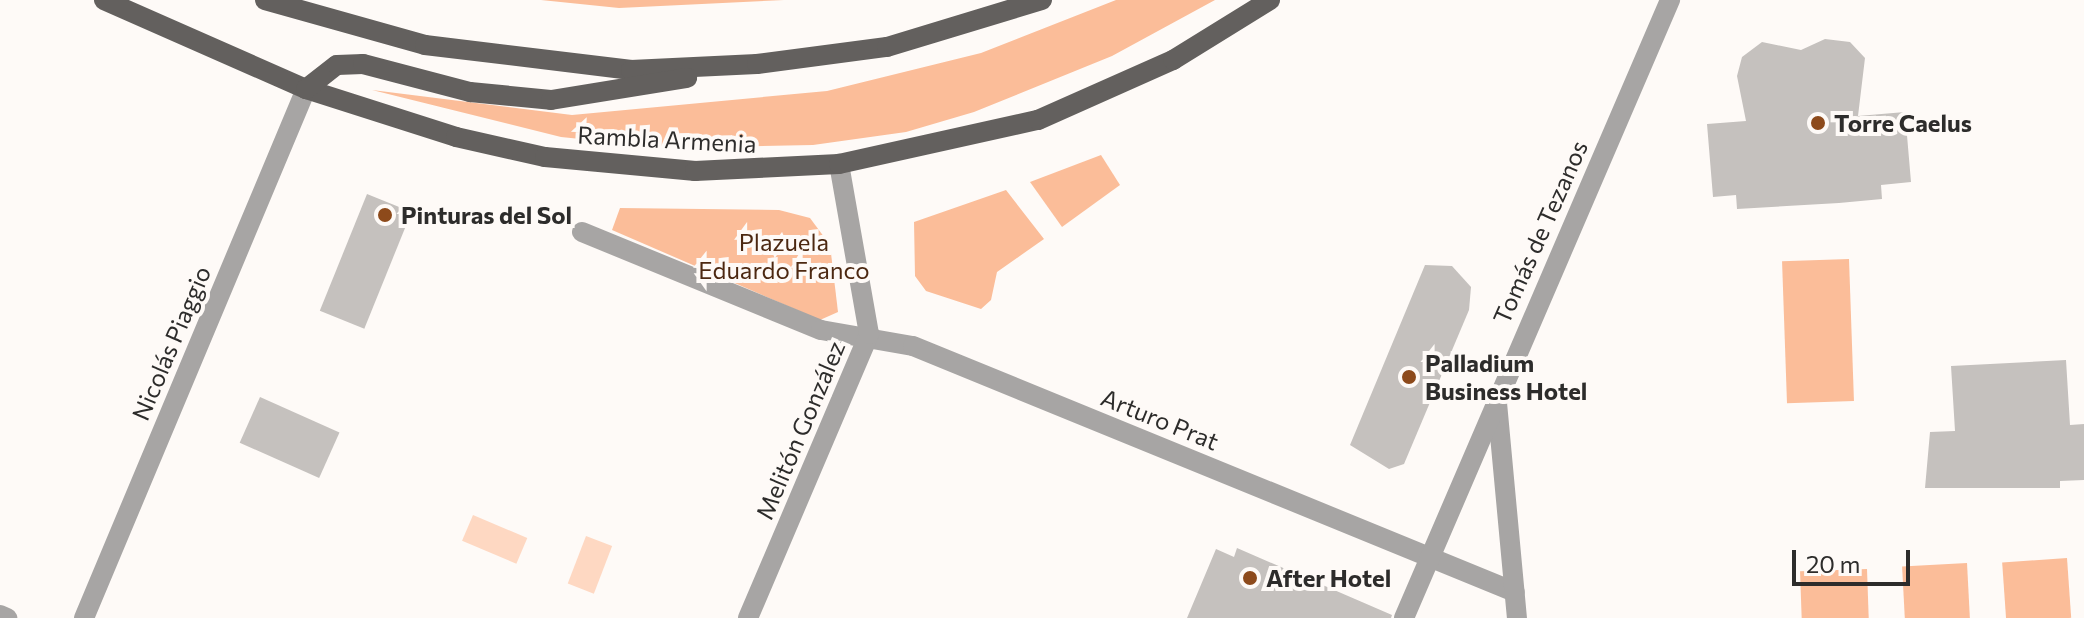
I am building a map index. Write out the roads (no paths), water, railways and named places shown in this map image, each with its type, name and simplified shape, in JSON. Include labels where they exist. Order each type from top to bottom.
[{"type":"main road","name":"Rambla Armenia","points":[[104,0],[306,89],[545,157],[695,171],[839,164],[1038,120],[1173,60],[1270,0]]},
{"type":"main road","points":[[265,0],[358,30],[551,64],[757,64]]},
{"type":"main road","points":[[306,89],[337,65],[363,64],[470,92],[573,100],[757,64],[887,47],[1042,0]]},
{"type":"street","name":"Tomás de Tezanos","points":[[1404,618],[1670,0]]},
{"type":"street","name":"Nicolás Piaggio","points":[[84,618],[306,89]]},
{"type":"street","name":"Melitón González","points":[[748,618],[869,334],[839,164]]},
{"type":"street","points":[[582,232],[821,330],[869,334]]},
{"type":"street","name":"Arturo Prat","points":[[869,334],[1515,592]]},
{"type":"street","points":[[1497,399],[1517,618]]},
{"type":"street","points":[[0,615],[7,618]]},
{"type":"place","name":"Torre Caelus","points":[[1818,123]]},
{"type":"place","name":"Pinturas del Sol","points":[[385,215]]},
{"type":"place","name":"Palladium Business Hotel","points":[[1409,377]]},
{"type":"place","name":"After Hotel","points":[[1250,578]]},
{"type":"park label","name":"Plazuela Eduardo Franco","points":[[784,256]]}]
